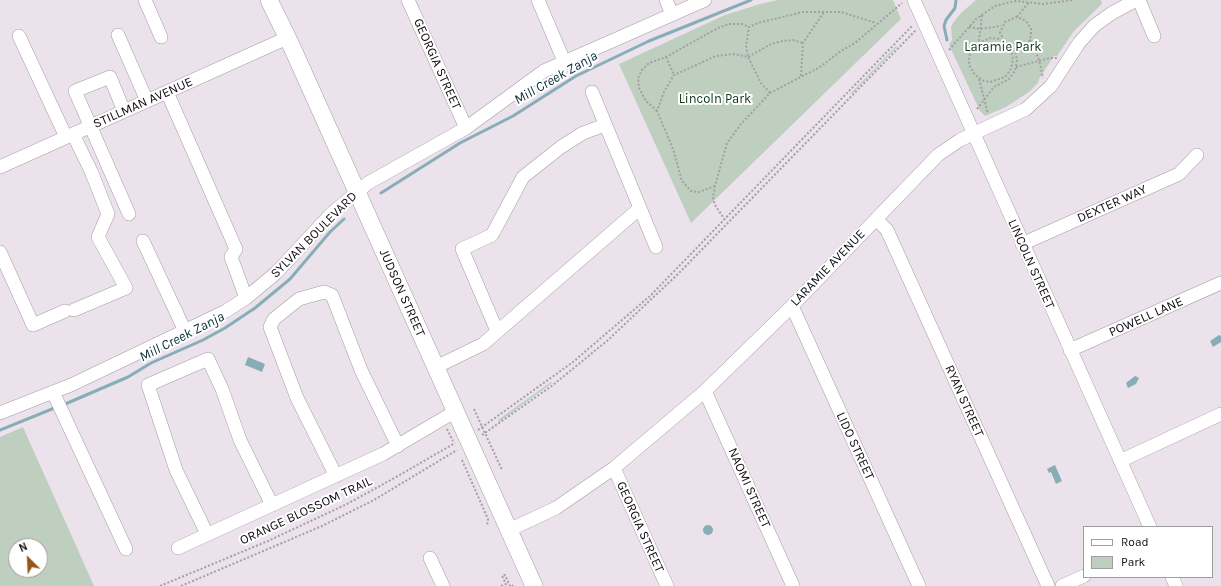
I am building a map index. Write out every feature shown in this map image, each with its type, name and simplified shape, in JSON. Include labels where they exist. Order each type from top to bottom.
[{"type":"main road","name":"JUDSON STREET","points":[[269,0],[291,45],[534,586]]},
{"type":"street","points":[[145,0],[161,37]]},
{"type":"street","name":"GEORGIA STREET","points":[[408,0],[466,128]]},
{"type":"street","points":[[538,0],[564,61]]},
{"type":"street","points":[[666,0],[672,14]]},
{"type":"street","name":"SYLVAN BOULEVARD","points":[[0,413],[58,401],[185,331],[226,311],[246,298],[276,273],[331,214],[368,183],[466,128],[544,71],[705,0]]},
{"type":"street","name":"LARAMIE AVENUE","points":[[509,530],[556,508],[614,468],[705,391],[792,306],[938,156],[950,146],[973,134],[1011,118],[1039,99],[1051,86],[1079,44],[1094,26],[1112,13],[1136,0]]},
{"type":"street","points":[[1139,0],[1154,36]]},
{"type":"street","name":"LINCOLN STREET","points":[[908,1],[938,55],[1150,526]]},
{"type":"street","points":[[118,35],[148,101]]},
{"type":"street","points":[[0,252],[33,325],[126,288],[98,237],[108,214],[91,171],[69,136],[19,36]]},
{"type":"street","name":"STILLMAN AVENUE","points":[[0,167],[287,38]]},
{"type":"street","points":[[124,111],[110,77],[76,91],[90,126],[130,214]]},
{"type":"street","points":[[166,92],[236,249],[231,257],[246,298]]},
{"type":"street","points":[[592,92],[656,247]]},
{"type":"street","points":[[498,331],[462,249],[492,235],[523,177],[561,147],[583,133],[605,124]]},
{"type":"street","name":"DEXTER WAY","points":[[1022,244],[1179,174],[1197,155]]},
{"type":"street","points":[[436,367],[483,344],[640,208]]},
{"type":"street","name":"RYAN STREET","points":[[876,219],[887,230],[1048,586]]},
{"type":"street","points":[[143,242],[185,331]]},
{"type":"street","name":"POWELL LANE","points":[[1070,350],[1221,283]]},
{"type":"street","points":[[336,476],[297,398],[270,327],[274,318],[299,299],[324,292],[332,295],[360,370],[398,446]]},
{"type":"street","name":"LIDO STREET","points":[[792,306],[919,586]]},
{"type":"street","points":[[207,534],[176,470],[148,385],[208,360],[222,389],[240,440],[272,505]]},
{"type":"street","name":"NAOMI STREET","points":[[705,391],[793,586]]},
{"type":"street","points":[[58,401],[126,549]]},
{"type":"street","points":[[178,548],[383,454],[456,411]]},
{"type":"street","points":[[1120,460],[1221,414]]},
{"type":"street","name":"GEORGIA STREET","points":[[614,468],[667,586]]},
{"type":"street","points":[[430,558],[443,586]]},
{"type":"street","points":[[1062,586],[1083,576]]},
{"type":"path","points":[[938,55],[950,50],[982,14],[1003,3],[1015,1],[1043,4],[1072,0]]},
{"type":"path","points":[[725,220],[715,206],[713,198],[715,186],[727,143],[741,124],[770,93],[820,67],[841,51],[855,43],[876,23],[908,1]]},
{"type":"path","points":[[1017,17],[1029,2]]},
{"type":"path","points":[[715,186],[699,192],[692,191],[686,187],[682,181],[673,149],[657,111],[646,101],[639,88],[638,78],[642,70],[649,63],[666,57],[720,27],[729,24],[742,24],[749,27],[758,23],[803,12],[841,12],[876,23]]},
{"type":"path","points":[[801,77],[803,43],[824,12]]},
{"type":"path","points":[[982,14],[979,41],[972,49],[969,59],[971,70],[979,79],[988,118]]},
{"type":"path","points":[[979,41],[995,38],[1006,44],[1015,48],[1024,46],[1030,40],[1032,34],[1029,24],[1022,18],[1017,17],[1008,19],[1002,26],[1001,37],[1006,44],[1011,50],[1013,59],[1009,73],[995,82],[979,79]]},
{"type":"path","points":[[479,430],[573,362],[650,296],[914,24]]},
{"type":"path","points":[[969,27],[980,29],[1002,26]]},
{"type":"path","points":[[749,27],[746,46],[748,57],[761,83],[770,93]]},
{"type":"path","points":[[482,435],[553,385],[608,340],[679,273],[916,29]]},
{"type":"path","points":[[657,111],[664,92],[674,75],[716,56],[734,54],[748,57],[771,44],[793,40],[803,43]]},
{"type":"path","points":[[1030,40],[1039,60],[1043,79]]},
{"type":"path","points":[[977,109],[994,87],[1009,79],[1016,67],[1015,48]]},
{"type":"path","points":[[666,57],[674,75]]},
{"type":"path","points":[[1016,67],[1039,60],[1058,58]]},
{"type":"path","points":[[474,409],[502,470]]},
{"type":"path","name":"ORANGE BLOSSOM TRAIL","points":[[160,586],[268,541],[334,510],[398,476],[454,443],[448,429],[444,427]]},
{"type":"path","name":"ORANGE BLOSSOM TRAIL","points":[[181,586],[322,526],[374,500],[457,450]]},
{"type":"path","points":[[460,457],[488,519],[487,526]]},
{"type":"path","points":[[501,586],[506,584],[502,576],[504,575],[512,586]]},
{"type":"green space","name":"Lincoln Park","points":[[778,0],[893,0],[901,19],[691,223],[619,64],[725,15]]},
{"type":"green space","name":"Laramie Park","points":[[976,0],[1101,0],[1102,4],[1074,31],[1057,56],[1054,56],[1038,83],[1029,92],[1006,107],[985,116],[980,111],[949,45],[952,40],[951,27],[953,23],[961,13]]},
{"type":"green space","points":[[896,46],[897,47],[852,94],[851,93]]},
{"type":"green space","points":[[551,382],[552,383],[499,422],[498,420]]},
{"type":"green space","points":[[23,427],[94,586],[0,586],[0,437]]},
{"type":"water","points":[[1219,335],[1221,336],[1221,342],[1213,347],[1210,341]]},
{"type":"water","points":[[248,357],[265,364],[262,372],[245,365]]},
{"type":"water","points":[[1135,376],[1139,378],[1136,384],[1128,388],[1126,383]]},
{"type":"water","points":[[1055,465],[1062,481],[1056,484],[1051,472],[1049,473],[1047,469]]},
{"type":"water","points":[[706,525],[710,525],[712,526],[712,534],[706,535],[703,532],[703,528]]},
{"type":"waterway","name":"Mill Creek Zanja","points":[[381,193],[460,143],[513,116],[576,76],[649,41],[751,0]]},
{"type":"waterway","points":[[947,40],[944,26],[946,20],[955,8],[956,0]]},
{"type":"waterway","name":"Mill Creek Zanja","points":[[63,405],[128,377],[151,363],[203,340],[225,328],[255,308],[290,279],[330,232],[344,219]]},
{"type":"waterway","name":"Mill Creek Zanja","points":[[0,430],[57,407]]}]
